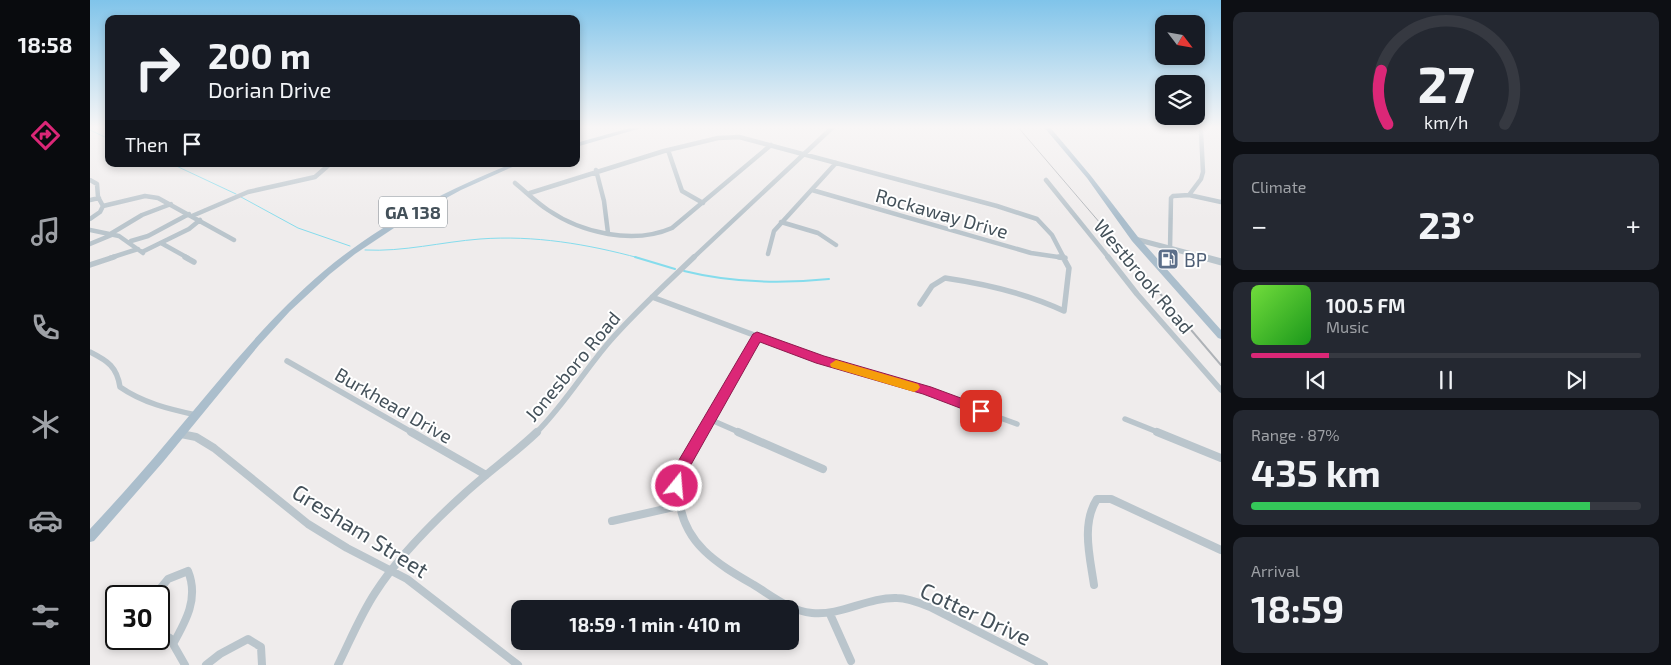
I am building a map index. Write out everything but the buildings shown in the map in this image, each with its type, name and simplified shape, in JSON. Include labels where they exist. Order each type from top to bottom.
[{"type":"main road","points":[[1072,157],[1135,238],[1221,336]]},
{"type":"main road","name":"GA 138","points":[[90,537],[181,434],[274,321],[336,265],[385,229],[416,210],[466,184],[508,167]]},
{"type":"street","points":[[530,193],[596,170],[643,157]]},
{"type":"street","points":[[670,157],[682,191],[702,203]]},
{"type":"street","points":[[515,183],[530,193],[538,203],[583,229],[642,236],[663,233],[672,228],[757,157]]},
{"type":"street","name":"Jonesboro Road","points":[[338,665],[360,619],[392,570],[421,537],[486,475],[535,434],[557,412],[610,341],[652,297],[800,157]]},
{"type":"street","points":[[814,157],[997,206],[1037,220],[1052,234],[1069,268],[1064,311],[1049,304],[980,283],[945,278],[932,286],[920,304]]},
{"type":"street","points":[[1189,196],[1203,172],[1202,157]]},
{"type":"street","points":[[768,254],[774,231],[836,163]]},
{"type":"street","points":[[131,241],[148,236],[190,215],[248,192],[315,177],[327,167]]},
{"type":"street","points":[[596,170],[604,201],[608,233]]},
{"type":"street","points":[[90,180],[97,184],[99,198],[103,206]]},
{"type":"street","name":"Westbrook Road","points":[[1046,180],[1137,294],[1221,390]]},
{"type":"street","name":"Rockaway Drive","points":[[812,190],[1032,253],[1065,258]]},
{"type":"street","points":[[1170,248],[1172,240],[1171,198],[1175,195],[1189,196],[1221,202]]},
{"type":"street","points":[[90,219],[100,212],[103,206],[137,197],[152,196],[158,197],[234,240]]},
{"type":"street","points":[[90,200],[99,198]]},
{"type":"street","points":[[90,244],[113,233],[142,214],[171,204]]},
{"type":"street","points":[[90,265],[141,251],[161,243],[189,229],[200,220]]},
{"type":"street","points":[[781,222],[819,234],[830,239],[836,245]]},
{"type":"street","points":[[90,230],[113,233],[131,241],[141,251]]},
{"type":"street","points":[[1135,238],[1221,262]]},
{"type":"street","points":[[161,243],[194,262]]},
{"type":"street","points":[[652,297],[820,360],[926,391],[1017,424]]},
{"type":"street","name":"Cotter Drive","points":[[757,336],[681,469],[677,486],[678,506],[682,522],[691,539],[718,564],[790,606],[810,613],[830,614],[884,599],[911,600],[930,607],[1044,665]]},
{"type":"street","points":[[90,352],[112,363],[118,372],[120,387],[132,396],[158,407],[196,415]]},
{"type":"street","name":"Burkhead Drive","points":[[287,361],[486,475]]},
{"type":"street","points":[[710,419],[823,469]]},
{"type":"street","points":[[1125,419],[1221,458]]},
{"type":"street","name":"Gresham Street","points":[[181,434],[196,437],[214,448],[316,529],[347,548],[407,579],[518,665]]},
{"type":"street","points":[[1094,585],[1088,529],[1089,514],[1096,499],[1111,499],[1119,502],[1221,550]]},
{"type":"street","points":[[612,521],[678,506]]},
{"type":"street","points":[[160,585],[174,574],[188,571],[193,580],[192,605],[173,644]]},
{"type":"street","points":[[830,614],[851,661]]},
{"type":"street","points":[[170,638],[185,665]]},
{"type":"street","points":[[206,665],[220,654],[248,639],[261,646],[262,665]]},
{"type":"waterway","points":[[178,167],[236,194]]},
{"type":"waterway","points":[[241,197],[298,228],[350,246]]},
{"type":"waterway","points":[[365,250],[408,248],[465,240],[520,238],[580,245],[636,257]]},
{"type":"waterway","points":[[636,257],[675,269]]},
{"type":"waterway","points":[[684,271],[720,278],[756,281],[792,282],[829,279]]},
{"type":"railway","points":[[1044,157],[1130,258]]},
{"type":"railway","points":[[1129,257],[1221,365]]},
{"type":"slow traffic","points":[[836,364],[914,387]]},
{"type":"place","name":"BP","points":[[1168,259]]},
{"type":"route","points":[[677,486],[681,469],[757,336],[820,360],[926,391],[981,411]]}]
